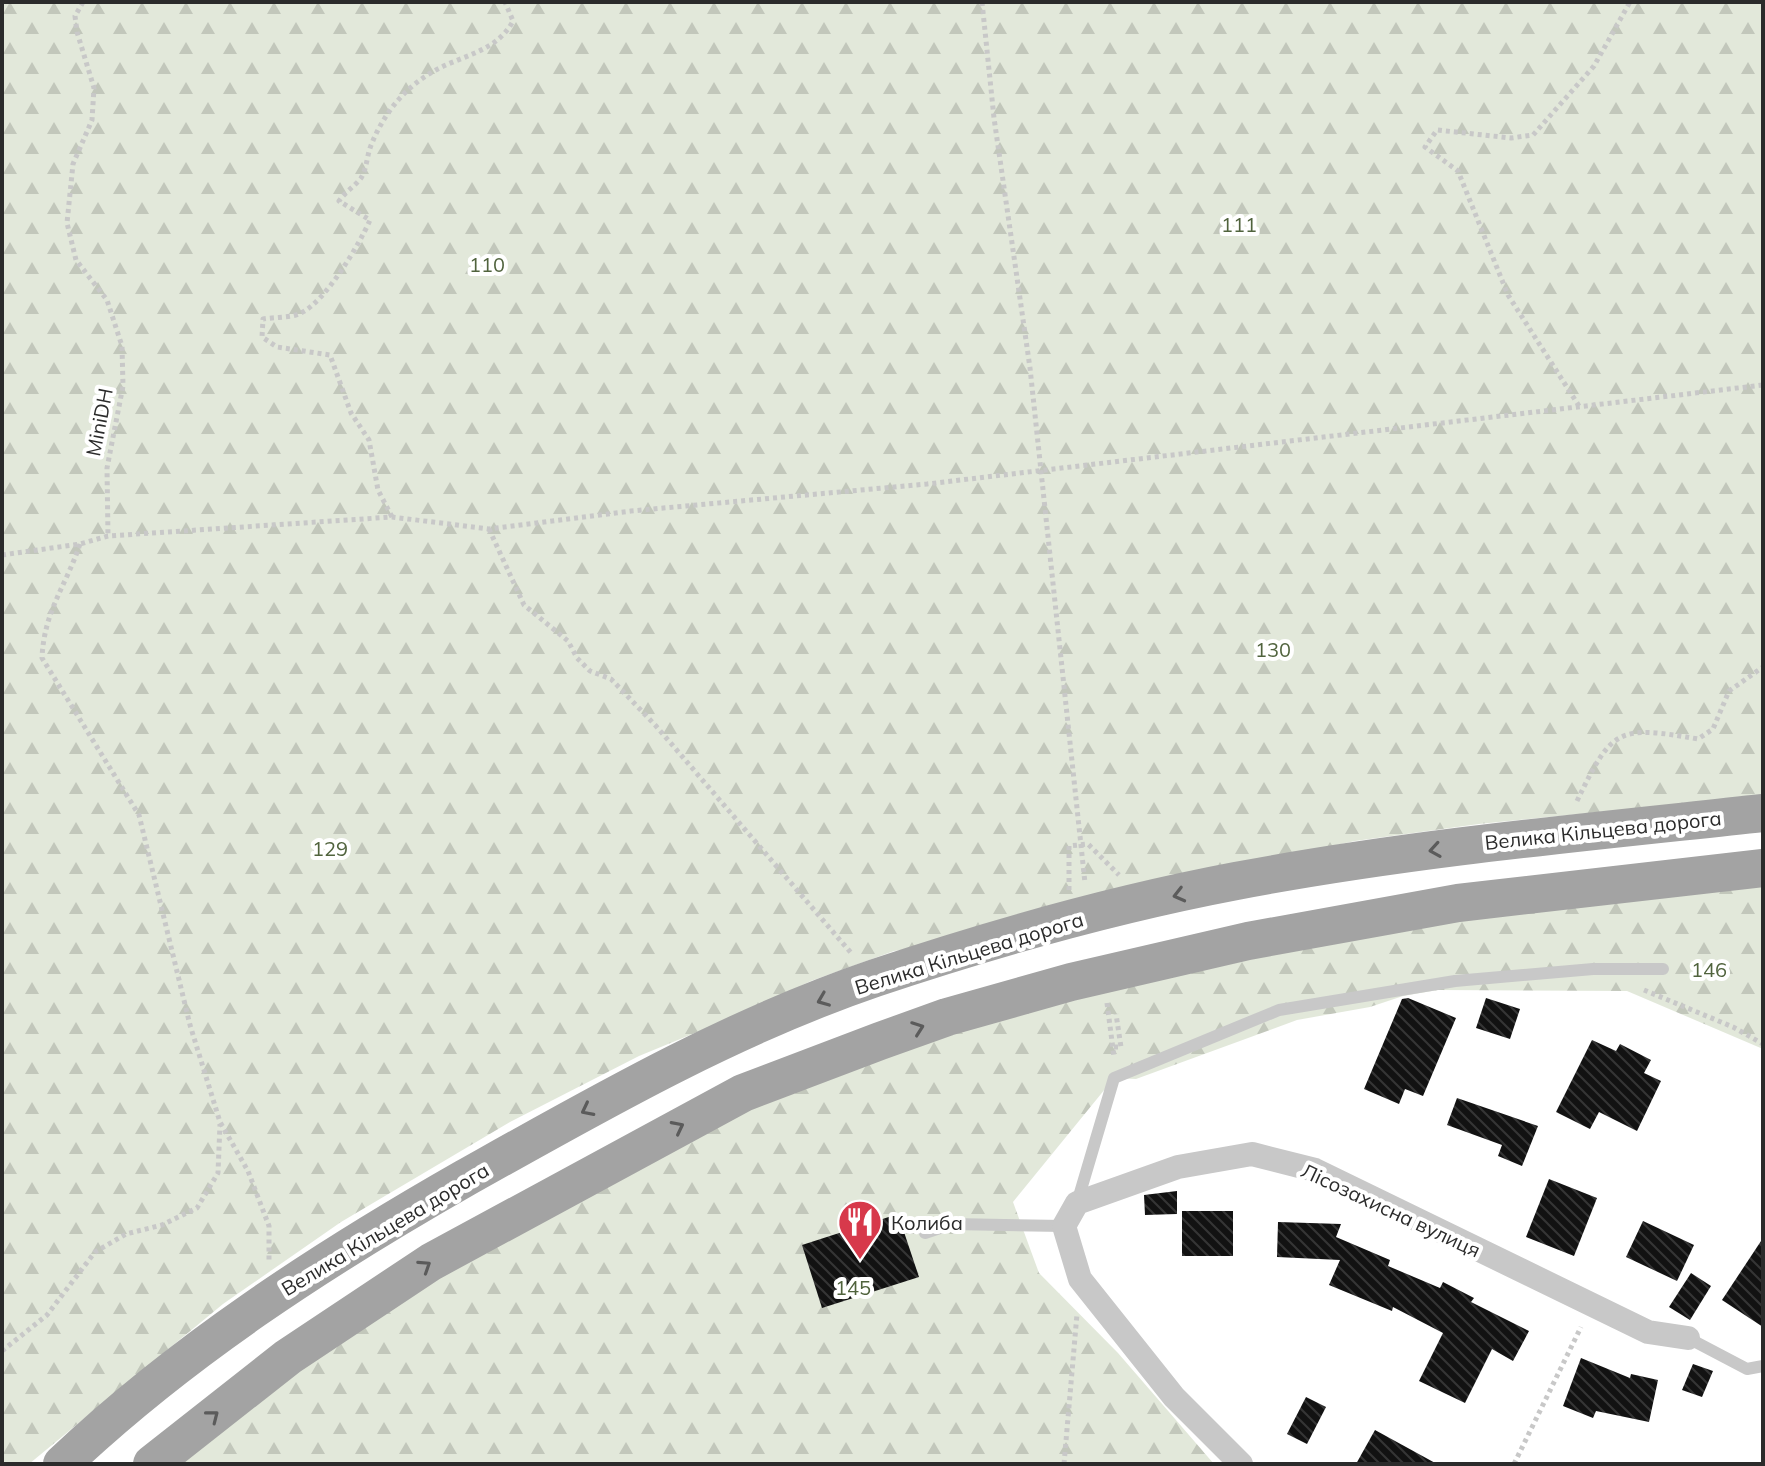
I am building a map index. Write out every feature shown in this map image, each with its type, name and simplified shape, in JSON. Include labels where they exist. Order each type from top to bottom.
[{"type":"main road","name":"Велика Кільцева дорога","points":[[62,1464],[96,1431],[255,1309],[399,1216],[576,1116],[719,1042],[874,979],[1057,925],[1233,881],[1449,847],[1763,813]]},
{"type":"main road","points":[[152,1464],[288,1357],[431,1262],[743,1093],[880,1041],[947,1017],[1071,982],[1248,941],[1458,903],[1763,868]]},
{"type":"street","name":"Лісозахисна вулиця","points":[[1077,1203],[1178,1167],[1252,1154],[1315,1170],[1648,1332],[1688,1338]]},
{"type":"street","points":[[1077,1203],[1064,1226],[1080,1279],[1174,1397],[1241,1464]]},
{"type":"lane","points":[[1077,1203],[1114,1078],[1279,1010],[1455,981],[1593,969],[1663,969]]},
{"type":"lane","points":[[925,1233],[952,1224],[1064,1226]]},
{"type":"lane","points":[[1688,1338],[1747,1369],[1763,1366]]},
{"type":"path","name":"MiniDH","points":[[83,2],[75,16],[94,88],[92,120],[73,164],[67,223],[76,260],[107,300],[122,346],[123,386],[107,468],[108,536]]},
{"type":"path","points":[[392,517],[378,490],[369,440],[351,413],[330,355],[277,347],[262,337],[263,319],[301,313],[317,300],[352,254],[370,220],[339,201],[361,178],[371,144],[386,115],[423,77],[445,63],[488,49],[506,35],[513,21],[505,2]]},
{"type":"path","points":[[982,2],[1040,471],[1086,893]]},
{"type":"path","points":[[1579,406],[1508,295],[1458,171],[1425,147],[1437,130],[1511,138],[1533,135],[1594,66],[1630,2]]},
{"type":"path","points":[[2,555],[80,544],[108,536],[392,517],[489,529],[631,511],[1040,471],[1763,385]]},
{"type":"path","points":[[489,529],[524,605],[568,641],[577,658],[590,671],[611,679],[874,979]]},
{"type":"path","points":[[80,544],[71,574],[54,599],[43,631],[42,658],[139,815],[190,1025],[220,1122],[248,1171],[269,1226],[269,1272],[255,1309]]},
{"type":"path","points":[[1576,803],[1607,748],[1623,733],[1660,732],[1698,739],[1713,729],[1729,691],[1763,667]]},
{"type":"path","points":[[1068,897],[1069,846],[1088,844],[1124,880]]},
{"type":"path","points":[[1593,969],[1733,1027],[1763,1044]]},
{"type":"path","points":[[1114,1047],[1121,1047],[1116,1014]]},
{"type":"path","points":[[1111,1028],[1113,1039]]},
{"type":"path","points":[[2,1351],[47,1315],[95,1252],[126,1234],[162,1225],[197,1208],[218,1173],[220,1122]]},
{"type":"path","points":[[1064,1464],[1080,1279]]},
{"type":"path","points":[[1514,1464],[1592,1304]]},
{"type":"green space","points":[[2,2],[1763,2],[1763,796],[1479,824],[1355,841],[1163,882],[945,943],[894,951],[811,981],[746,1012],[639,1056],[510,1122],[341,1222],[223,1304],[29,1464],[2,1464]]},
{"type":"green space","name":"145","points":[[1763,868],[1763,1049],[1627,991],[1438,990],[1403,996],[1370,1007],[1297,1020],[1136,1079],[1114,1078],[1013,1202],[1039,1273],[1118,1353],[1214,1464],[152,1464],[601,1167],[1071,982]]},
{"type":"building","points":[[1408,998],[1456,1018],[1423,1096],[1405,1089],[1399,1104],[1364,1089],[1402,999]]},
{"type":"building","points":[[1486,998],[1520,1009],[1510,1039],[1476,1028]]},
{"type":"building","points":[[1592,1040],[1616,1051],[1620,1044],[1651,1060],[1644,1073],[1661,1081],[1637,1131],[1599,1112],[1590,1129],[1556,1112]]},
{"type":"building","points":[[1457,1098],[1538,1126],[1522,1166],[1498,1156],[1502,1145],[1447,1125]]},
{"type":"building","points":[[1549,1179],[1597,1198],[1574,1256],[1526,1237]]},
{"type":"building","points":[[1177,1191],[1177,1214],[1145,1215],[1144,1195]]},
{"type":"building","points":[[1182,1211],[1233,1211],[1233,1256],[1182,1256]]},
{"type":"building","name":"Колиба","points":[[898,1214],[919,1277],[822,1308],[802,1245]]},
{"type":"building","points":[[1643,1221],[1694,1245],[1677,1281],[1626,1257]]},
{"type":"building","points":[[1278,1222],[1341,1224],[1336,1237],[1390,1260],[1388,1266],[1440,1288],[1443,1282],[1474,1298],[1471,1302],[1529,1331],[1513,1361],[1492,1349],[1465,1403],[1419,1381],[1443,1333],[1393,1307],[1392,1311],[1329,1285],[1340,1260],[1277,1257]]},
{"type":"building","points":[[1763,1238],[1763,1327],[1722,1300]]},
{"type":"building","points":[[1691,1273],[1711,1286],[1690,1320],[1669,1307]]},
{"type":"building","points":[[1581,1358],[1630,1378],[1631,1374],[1658,1380],[1649,1422],[1596,1411],[1593,1418],[1563,1406]]},
{"type":"building","points":[[1693,1364],[1713,1371],[1702,1397],[1682,1390]]},
{"type":"building","points":[[1306,1397],[1326,1407],[1307,1444],[1287,1434]]},
{"type":"building","points":[[1375,1430],[1437,1464],[1356,1464]]},
{"type":"place","name":"Колиба","points":[[860,1261]]},
{"type":"park label","name":"111","points":[[1239,224]]},
{"type":"park label","name":"110","points":[[487,264]]},
{"type":"park label","name":"130","points":[[1273,649]]},
{"type":"park label","name":"129","points":[[330,848]]},
{"type":"park label","name":"146","points":[[1709,969]]}]
